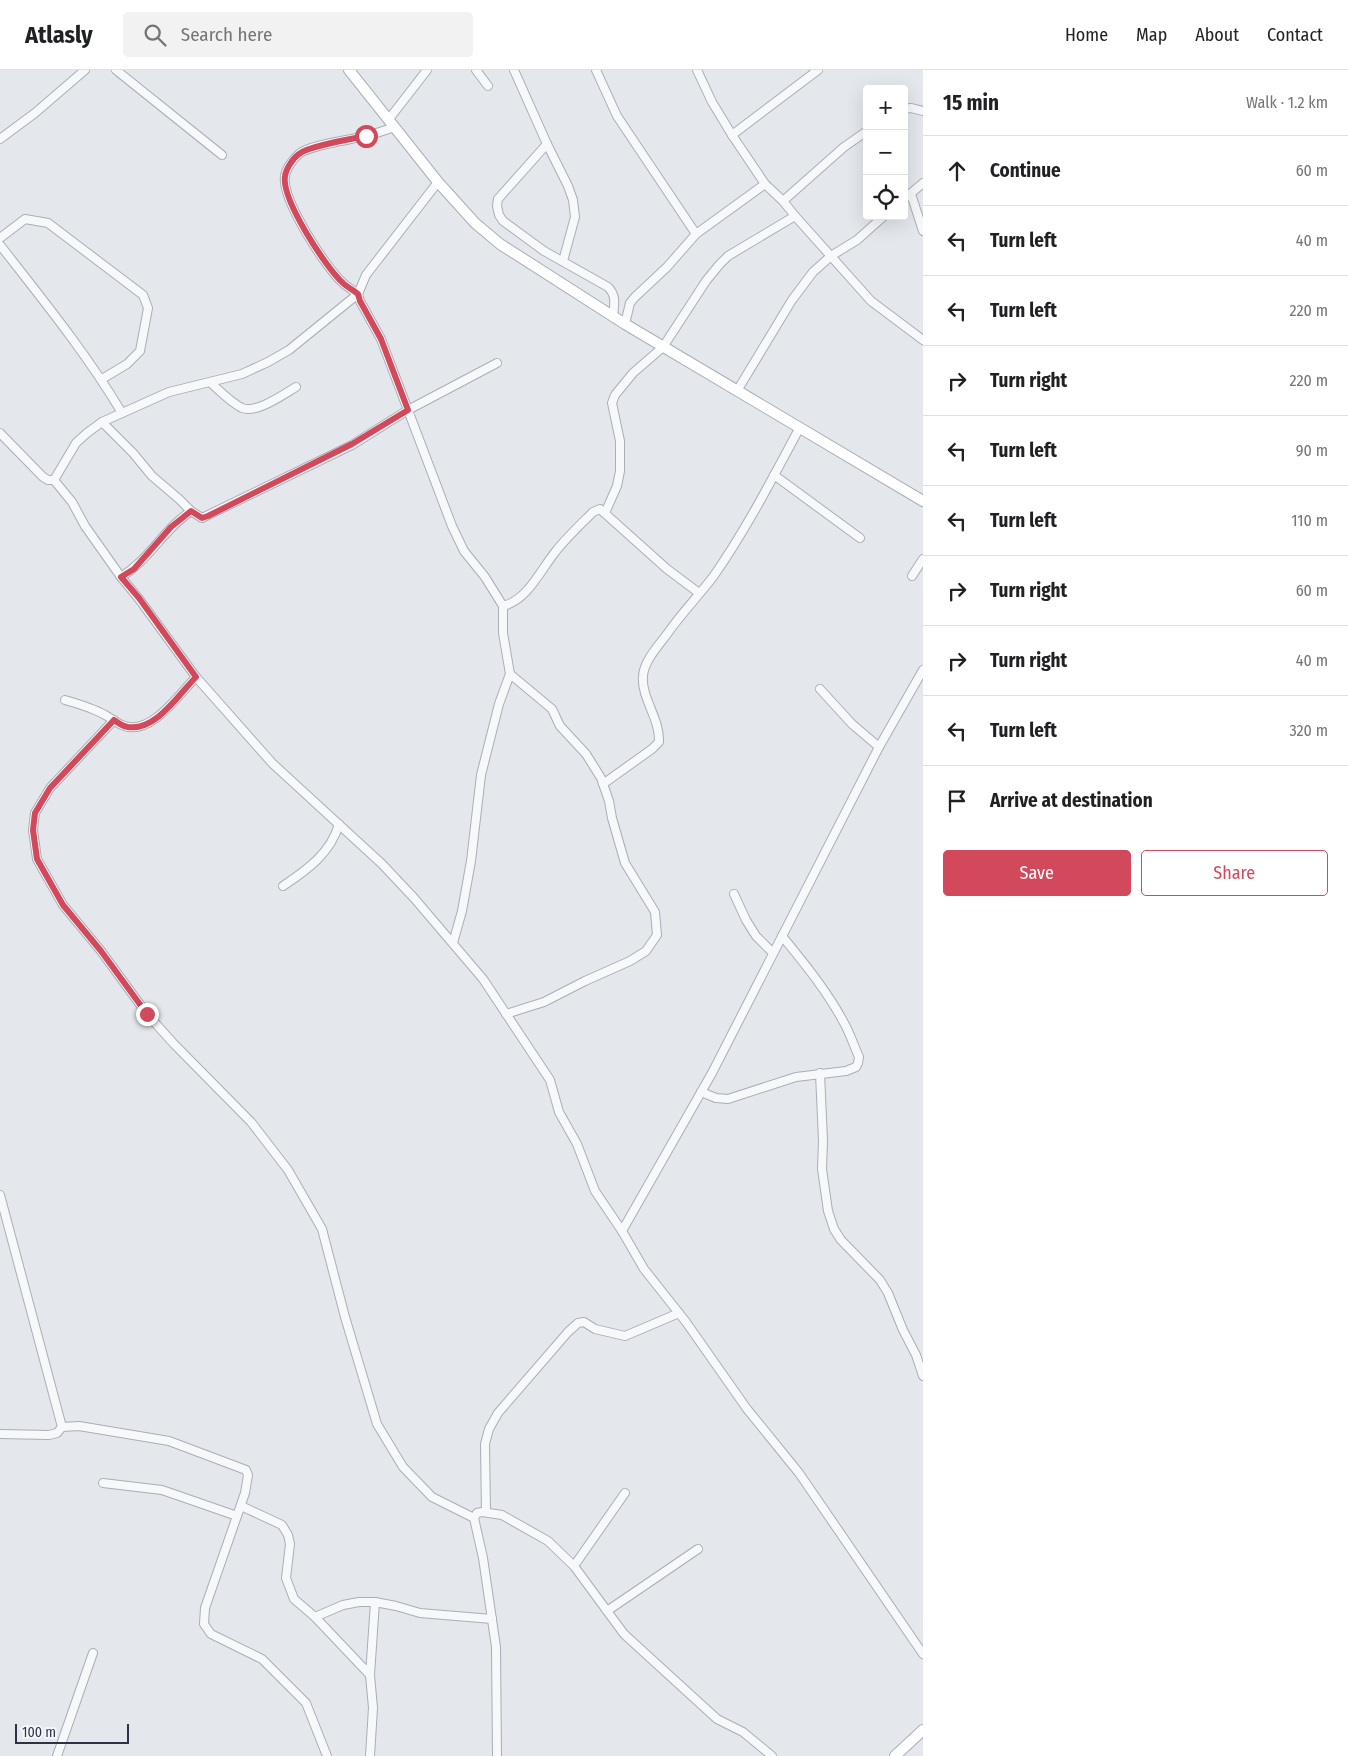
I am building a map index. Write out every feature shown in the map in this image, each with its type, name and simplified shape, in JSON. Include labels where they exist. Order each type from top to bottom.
[{"type":"main road","points":[[349,70],[438,182],[475,223],[500,244],[613,317],[799,429],[922,499]]},
{"type":"main road","points":[[895,1756],[923,1730]]},
{"type":"street","points":[[0,139],[35,113],[85,70]]},
{"type":"street","points":[[116,70],[222,155]]},
{"type":"street","points":[[427,70],[392,123],[366,136],[300,152],[292,161],[285,176],[286,192],[306,233],[326,264],[342,282],[358,294],[381,339],[452,526],[464,551],[485,577],[504,606],[503,633],[510,674],[499,704],[481,775],[472,860],[462,912],[453,943]]},
{"type":"street","points":[[476,70],[488,86]]},
{"type":"street","points":[[514,70],[573,200],[575,217],[563,261]]},
{"type":"street","points":[[596,70],[617,116],[696,234]]},
{"type":"street","points":[[697,70],[712,102],[765,184],[783,200],[870,301],[923,340]]},
{"type":"street","points":[[732,135],[818,70]]},
{"type":"street","points":[[908,108],[923,111]]},
{"type":"street","points":[[783,200],[844,147],[863,134]]},
{"type":"street","points":[[547,144],[498,199],[496,206],[498,215],[530,242],[614,292],[613,317]]},
{"type":"street","points":[[54,480],[76,443],[102,422],[169,392],[242,374],[289,350],[358,294],[366,275],[438,182]]},
{"type":"street","points":[[625,324],[630,303],[667,267],[696,234],[765,184]]},
{"type":"street","points":[[908,196],[923,184]]},
{"type":"street","points":[[911,194],[923,231]]},
{"type":"street","points":[[605,513],[617,486],[620,471],[620,441],[612,403],[615,395],[633,373],[663,347],[719,265],[728,256],[795,216]]},
{"type":"street","points":[[0,238],[25,219],[48,223],[143,295],[148,308],[140,351],[127,364],[102,379]]},
{"type":"street","points":[[738,391],[792,300],[813,272],[831,256],[857,240],[880,220]]},
{"type":"street","points":[[0,244],[78,345],[102,379],[122,413]]},
{"type":"street","points":[[102,422],[133,453],[152,476],[179,498],[191,511],[202,518],[352,444],[408,410],[497,363]]},
{"type":"street","points":[[211,382],[225,396],[242,408],[248,409],[257,408],[296,387]]},
{"type":"street","points":[[603,784],[652,750],[659,742],[659,727],[644,687],[643,675],[646,665],[672,627],[712,577],[757,507],[799,429]]},
{"type":"street","points":[[0,433],[43,477],[48,480],[54,480]]},
{"type":"street","points":[[774,475],[860,538]]},
{"type":"street","points":[[54,480],[72,502],[85,526],[121,577],[139,598],[196,677],[272,762],[382,864],[483,979],[550,1080],[560,1112],[577,1144],[596,1191],[644,1269],[679,1313],[747,1409],[799,1473],[923,1654]]},
{"type":"street","points":[[504,606],[511,604],[521,596],[556,551],[594,512],[600,510],[667,569],[700,593]]},
{"type":"street","points":[[121,577],[134,569],[171,527],[191,511]]},
{"type":"street","points":[[912,576],[923,559]]},
{"type":"street","points":[[622,1231],[701,1092],[879,747],[923,670]]},
{"type":"street","points":[[506,1014],[544,1002],[630,961],[646,951],[657,935],[655,912],[625,863],[603,784],[586,754],[560,726],[552,709],[510,674]]},
{"type":"street","points":[[65,700],[93,709],[128,727],[143,725],[152,722],[161,715],[196,677]]},
{"type":"street","points":[[820,689],[852,724],[879,747]]},
{"type":"street","points":[[114,720],[50,788],[35,813],[33,830],[37,859],[63,905],[101,951],[147,1014],[251,1122],[288,1170],[322,1229],[345,1317],[377,1424],[403,1467],[432,1497],[474,1518]]},
{"type":"street","points":[[283,886],[306,870],[320,857],[335,838],[339,824]]},
{"type":"street","points":[[734,894],[756,936],[773,953]]},
{"type":"street","points":[[701,1092],[716,1098],[728,1099],[779,1081],[820,1073],[846,1071],[856,1067],[859,1057],[835,1007],[782,936]]},
{"type":"street","points":[[820,1073],[823,1141],[822,1169],[828,1211],[834,1229],[841,1240],[880,1280],[888,1293],[903,1330],[916,1355],[923,1376]]},
{"type":"street","points":[[0,1195],[62,1427]]},
{"type":"street","points":[[486,1512],[485,1444],[489,1429],[498,1413],[568,1332],[578,1323],[584,1322],[595,1330],[626,1336],[679,1313]]},
{"type":"street","points":[[0,1434],[49,1435],[57,1433],[62,1427],[79,1426],[169,1441],[246,1470],[248,1475],[241,1506],[205,1608],[204,1624],[211,1634],[262,1659],[306,1703],[327,1756]]},
{"type":"street","points":[[103,1483],[162,1490],[237,1516]]},
{"type":"street","points":[[574,1566],[626,1493]]},
{"type":"street","points":[[241,1506],[282,1525],[288,1535],[290,1544],[286,1578],[294,1599],[315,1617],[370,1675]]},
{"type":"street","points":[[497,1756],[496,1647],[474,1518],[477,1513],[486,1512],[502,1515],[548,1541],[574,1566],[624,1634],[717,1719],[743,1732],[772,1756]]},
{"type":"street","points":[[607,1611],[698,1549]]},
{"type":"street","points":[[315,1617],[343,1605],[358,1602],[374,1602],[396,1606],[420,1614],[492,1619]]},
{"type":"street","points":[[370,1756],[373,1708],[370,1675],[374,1602]]},
{"type":"street","points":[[57,1756],[92,1653]]},
{"type":"route","points":[[147,1014],[101,951],[63,905],[37,859],[33,830],[35,813],[50,788],[114,720],[128,727],[152,722],[168,708],[196,677],[139,598],[121,577],[134,569],[171,527],[181,517],[191,511],[202,518],[208,516],[352,444],[408,410],[381,339],[358,294],[342,282],[326,264],[306,233],[286,192],[285,176],[292,161],[300,152],[366,136]]}]
